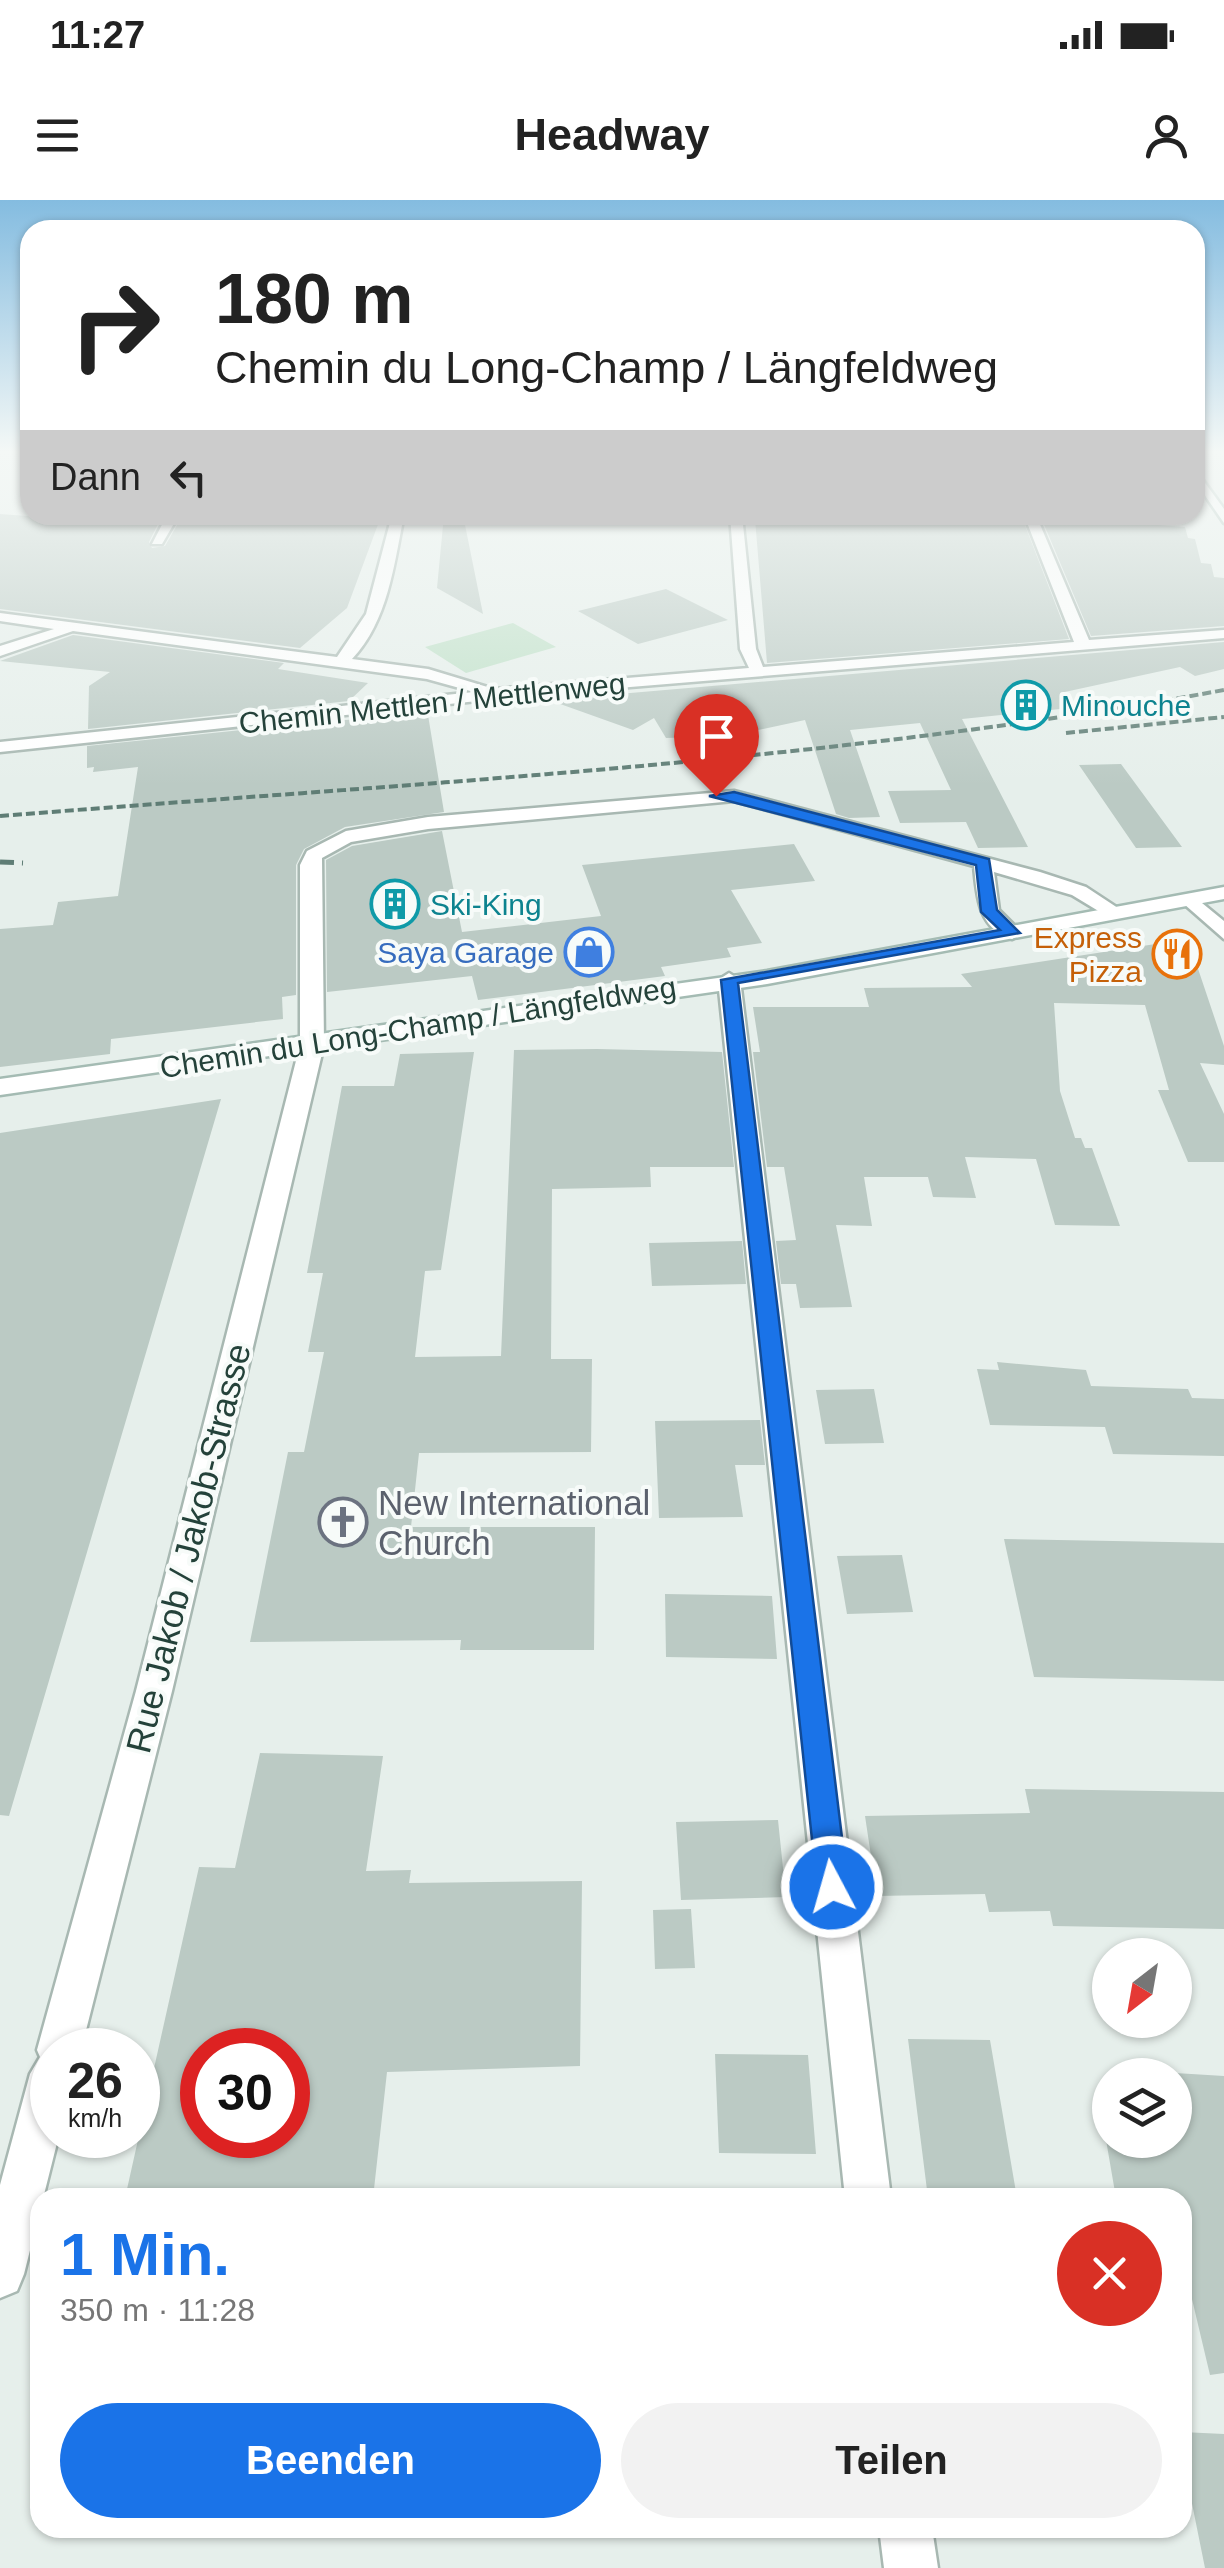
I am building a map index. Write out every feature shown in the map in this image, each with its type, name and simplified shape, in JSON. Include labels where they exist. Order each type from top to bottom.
[{"type":"street","points":[[340,663],[354,650],[374,615],[386,564]]},
{"type":"street","points":[[740,564],[748,649],[758,672]]},
{"type":"street","points":[[1050,564],[1083,645]]},
{"type":"street","points":[[0,618],[390,669],[454,679],[489,694]]},
{"type":"street","points":[[0,650],[74,626]]},
{"type":"street","name":"Chemin Mettlen / Mettlenweg","points":[[0,747],[489,694],[1224,634]]},
{"type":"street","points":[[390,669],[421,688],[432,702]]},
{"type":"street","name":"Rue Jakob / Jakob-Strasse","points":[[65,2028],[154,1691],[312,1045],[310,865],[319,850],[346,837],[453,820],[734,796],[984,862]]},
{"type":"street","points":[[1012,933],[989,912],[984,862],[1080,892],[1117,914]]},
{"type":"street","name":"Chemin du Long-Champ / Längfeldweg","points":[[0,1088],[312,1045],[729,980],[1224,893]]},
{"type":"street","points":[[1191,900],[1224,933]]},
{"type":"street","points":[[729,980],[867,2188]]},
{"type":"street","points":[[0,2274],[30,2158]]},
{"type":"street","points":[[907,2538],[911,2568]]},
{"type":"green space","points":[[513,623],[556,647],[466,673],[425,647]]},
{"type":"building","points":[[0,564],[363,564],[347,608],[300,648],[0,609]]},
{"type":"building","points":[[439,564],[473,564],[483,614],[437,588]]},
{"type":"building","points":[[759,564],[1040,564],[1069,639],[767,663]]},
{"type":"building","points":[[1060,564],[1206,564],[1211,564],[1214,577],[1224,578],[1224,626],[1091,636]]},
{"type":"building","points":[[666,589],[728,620],[638,644],[578,611]]},
{"type":"building","points":[[73,635],[284,663],[278,669],[368,683],[349,701],[88,729],[89,686],[110,672],[0,661]]},
{"type":"building","points":[[1224,642],[1224,669],[1195,676],[1180,667],[1060,693],[1070,708],[962,719],[1028,847],[978,848],[966,822],[900,823],[888,791],[951,790],[920,723],[850,730],[880,817],[849,818],[836,814],[805,720],[730,736],[666,738],[654,718],[633,730],[549,700]]},
{"type":"building","points":[[428,715],[444,812],[345,827],[304,849],[296,865],[296,995],[282,997],[283,1019],[111,1039],[110,1054],[0,1067],[0,929],[53,925],[58,902],[118,896],[138,767],[93,772],[94,767],[87,768],[87,746]]},
{"type":"building","points":[[1121,764],[1182,847],[1136,848],[1079,765]]},
{"type":"building","points":[[442,831],[462,932],[601,916],[582,865],[794,844],[815,881],[731,890],[762,943],[727,948],[731,957],[661,967],[665,976],[478,1000],[472,976],[327,992],[326,860],[352,846]]},
{"type":"building","points":[[1188,939],[1224,1046],[1224,1065],[1200,1063],[1224,1114],[1224,1162],[1188,1162],[1158,1090],[1169,1090],[1145,1005],[1054,1003],[1060,1091],[1075,1138],[1081,1138],[1085,1148],[1092,1148],[1120,1226],[1055,1225],[1036,1159],[965,1157],[976,1198],[933,1197],[928,1177],[864,1177],[872,1226],[836,1225],[852,1307],[800,1308],[796,1284],[781,1284],[776,1241],[796,1240],[784,1167],[767,1167],[753,1052],[760,1052],[753,1007],[869,1007],[864,988],[972,987],[961,974]]},
{"type":"building","points":[[514,1050],[722,1052],[734,1167],[650,1167],[651,1187],[552,1189],[551,1359],[592,1359],[591,1452],[419,1453],[411,1527],[595,1527],[594,1650],[460,1650],[461,1640],[250,1642],[288,1452],[304,1452],[324,1352],[308,1352],[323,1273],[307,1273],[342,1086],[394,1086],[400,1054],[474,1052],[441,1270],[425,1271],[415,1357],[501,1356]]},
{"type":"building","points":[[221,1099],[9,1816],[0,1815],[0,1133]]},
{"type":"building","points":[[742,1241],[746,1284],[652,1286],[649,1243]]},
{"type":"building","points":[[997,1362],[1086,1370],[1091,1386],[1188,1389],[1192,1398],[1224,1399],[1224,1456],[1113,1454],[1105,1427],[990,1425],[977,1369],[999,1370]]},
{"type":"building","points":[[874,1389],[884,1443],[825,1444],[816,1390]]},
{"type":"building","points":[[760,1420],[765,1465],[735,1465],[743,1517],[659,1518],[655,1421]]},
{"type":"building","points":[[1004,1539],[1224,1543],[1224,1681],[1034,1677]]},
{"type":"building","points":[[902,1555],[913,1612],[847,1614],[837,1556]]},
{"type":"building","points":[[665,1594],[772,1596],[777,1659],[666,1657]]},
{"type":"building","points":[[260,1753],[383,1756],[366,1871],[411,1870],[409,1883],[582,1881],[580,2066],[387,2072],[374,2188],[127,2188],[134,2158],[160,2158],[160,2041],[199,1867],[235,1868]]},
{"type":"building","points":[[1025,1789],[1224,1792],[1224,1929],[1053,1926],[1050,1911],[989,1912],[985,1894],[877,1896],[865,1816],[1030,1813]]},
{"type":"building","points":[[778,1820],[786,1897],[681,1900],[676,1822]]},
{"type":"building","points":[[691,1909],[695,1968],[655,1969],[653,1910]]},
{"type":"building","points":[[908,2039],[990,2040],[1015,2188],[927,2188]]},
{"type":"building","points":[[715,2054],[808,2055],[816,2154],[719,2153]]},
{"type":"building","points":[[1192,2074],[1224,2076],[1224,2373],[1210,2375],[1192,2299],[1192,2188],[1114,2188],[1109,2158],[1192,2158]]},
{"type":"building","points":[[1192,2432],[1224,2434],[1224,2568],[1205,2568],[1192,2504]]},
{"type":"railway","points":[[0,816],[767,754],[1072,715],[1224,690]]},
{"type":"railway","points":[[1066,733],[1224,717]]},
{"type":"railway","points":[[0,862],[23,863]]},
{"type":"place","name":"Minouche","points":[[1026,705]]},
{"type":"place","name":"Ski-King","points":[[395,904]]},
{"type":"place","name":"Saya Garage","points":[[589,952]]},
{"type":"place","name":"Express Pizza","points":[[1177,954]]},
{"type":"place","name":"New International Church","points":[[343,1522]]},
{"type":"route","points":[[716,796],[734,796],[984,862],[989,912],[1012,933],[729,980],[832,1887]]}]
